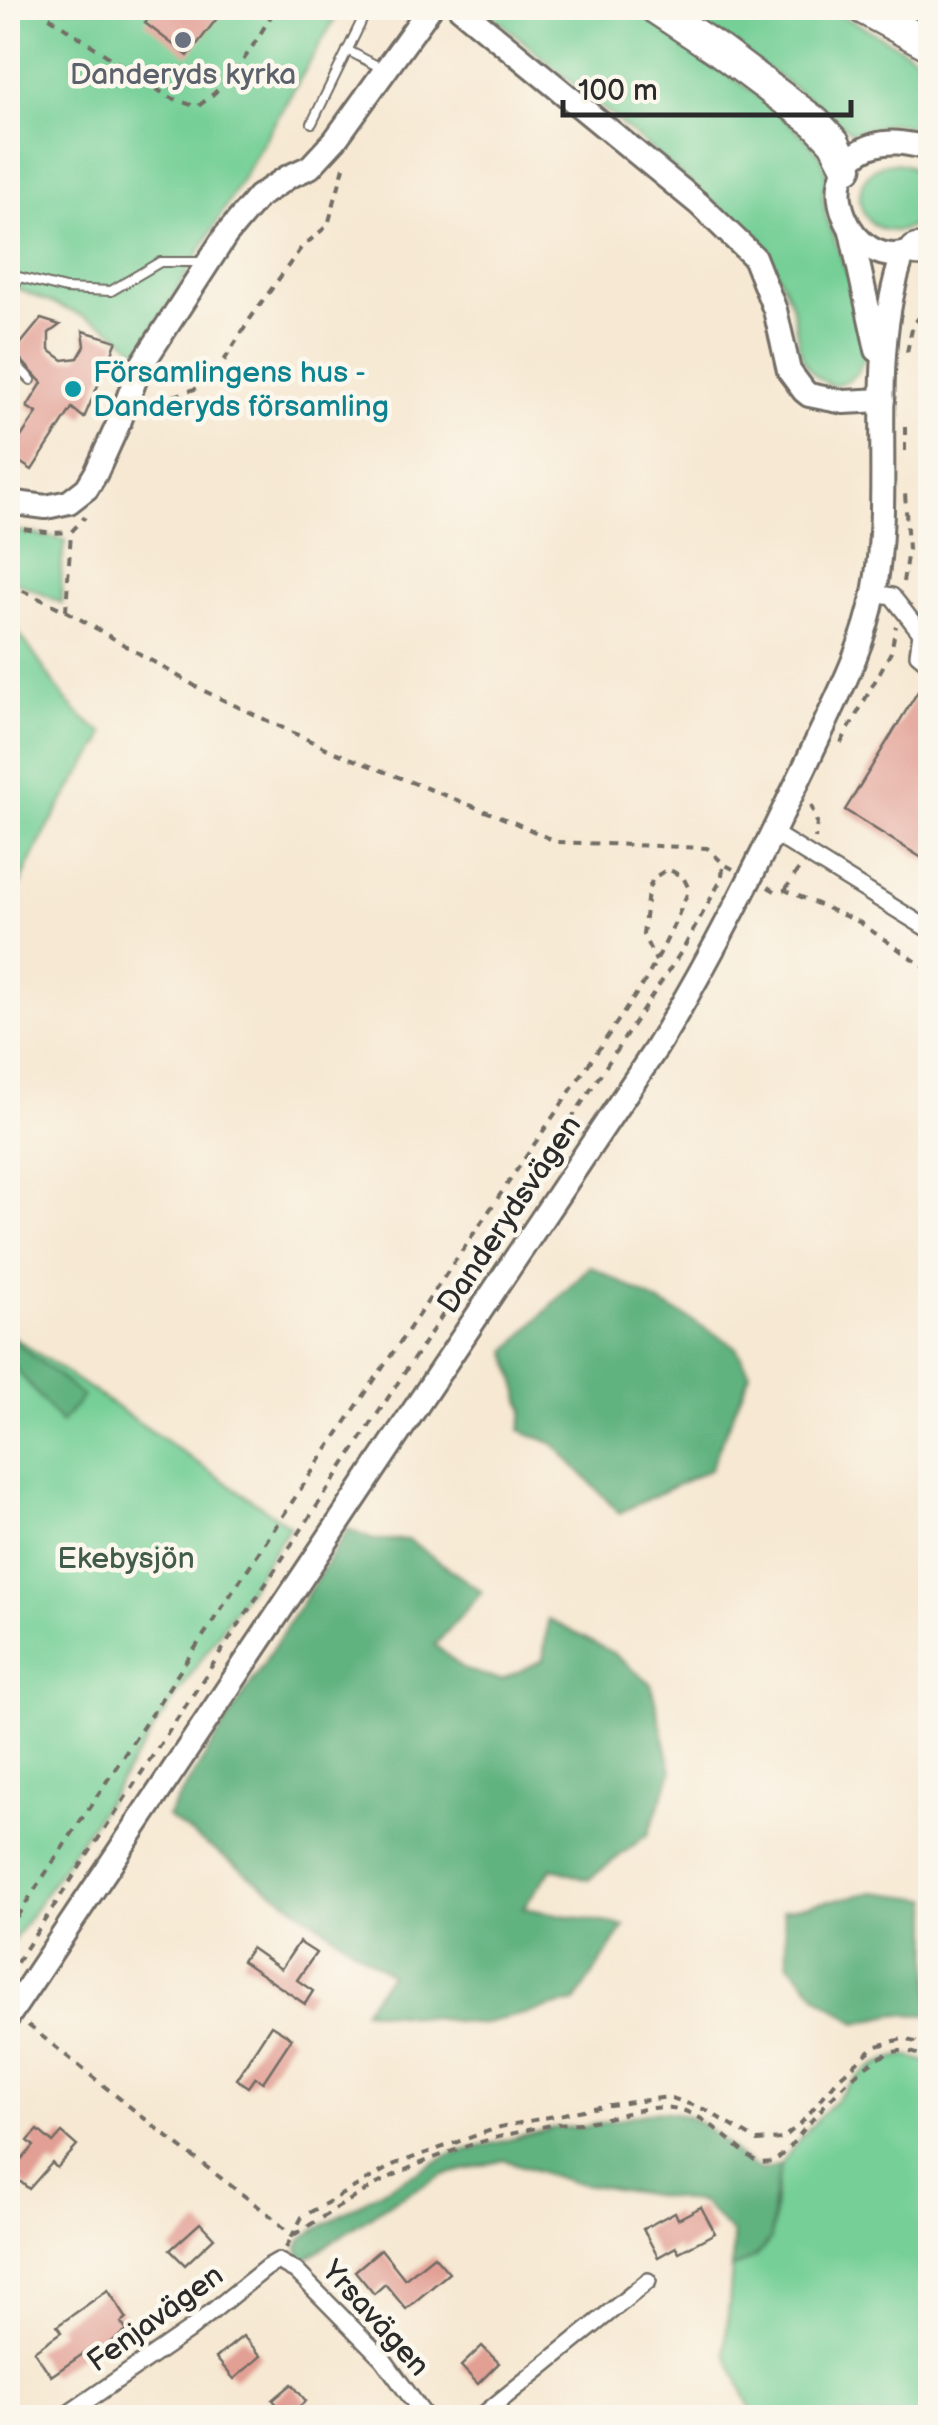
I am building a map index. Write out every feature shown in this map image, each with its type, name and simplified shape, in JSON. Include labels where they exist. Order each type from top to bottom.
[{"type":"highway","points":[[655,8],[815,122],[834,142],[846,167]]},
{"type":"highway","points":[[862,8],[930,44]]},
{"type":"street","points":[[8,502],[46,507],[70,502],[86,488],[120,420],[139,369],[226,235],[258,197],[310,167],[335,140],[430,8]]},
{"type":"street","points":[[460,8],[699,204],[754,257],[775,310],[789,371],[804,391],[844,402],[883,400]]},
{"type":"street","points":[[846,167],[858,153],[876,144],[896,142],[926,151]]},
{"type":"street","name":"Danderydsvägen","points":[[846,167],[839,196],[841,212],[851,231],[882,373]]},
{"type":"street","points":[[851,231],[886,254],[920,248]]},
{"type":"street","name":"Danderydsvägen","points":[[9,2015],[656,1050],[716,947],[774,832],[866,626],[881,545],[882,373],[889,304],[920,248]]},
{"type":"street","points":[[874,593],[892,596],[921,633],[918,654],[930,664]]},
{"type":"street","points":[[774,832],[930,930]]},
{"type":"street","name":"Fenjavägen","points":[[62,2418],[188,2331],[278,2261]]},
{"type":"street","name":"Yrsavägen","points":[[278,2261],[296,2270],[383,2359],[426,2418]]},
{"type":"street","points":[[479,2418],[648,2281]]},
{"type":"lane","points":[[312,123],[368,8]]},
{"type":"lane","points":[[347,50],[385,69]]},
{"type":"lane","points":[[8,301],[19,277],[65,289],[111,291],[160,262],[207,262]]},
{"type":"lane","points":[[8,356],[31,380]]},
{"type":"path","points":[[36,8],[167,96],[197,107],[232,77],[276,8]]},
{"type":"path","points":[[139,413],[214,377],[250,318],[301,248],[328,225],[347,158]]},
{"type":"path","points":[[66,612],[72,532],[90,511]]},
{"type":"path","points":[[8,526],[72,532]]},
{"type":"path","points":[[8,584],[66,612],[202,690],[332,750],[557,842],[707,848],[724,864],[720,880],[683,949],[8,1976]]},
{"type":"path","points":[[8,1930],[656,961],[688,890],[683,876],[668,869],[652,878],[648,890],[643,935],[656,961]]},
{"type":"path","points":[[785,890],[859,922],[930,971]]},
{"type":"path","points":[[9,2015],[272,2216],[292,2236]]},
{"type":"path","points":[[278,2261],[302,2217],[396,2164],[500,2126],[668,2097],[706,2110],[758,2141],[782,2139],[874,2047],[902,2039],[930,2046]]},
{"type":"path","points":[[292,2236],[373,2186],[454,2152],[524,2131],[562,2123],[587,2123],[636,2110],[666,2107],[684,2111],[703,2119],[760,2163],[774,2162],[844,2084],[870,2062],[902,2050],[930,2058]]},
{"type":"green space","points":[[8,8],[338,8],[139,351],[105,325],[8,285]]},
{"type":"green space","points":[[484,8],[632,8],[755,93],[805,137],[822,157],[827,174],[823,196],[827,219],[863,315],[870,347],[857,373],[832,386],[818,378],[803,359],[785,290],[753,236]]},
{"type":"green space","points":[[680,8],[822,8],[855,22],[930,64],[930,131],[892,123],[852,133]]},
{"type":"green space","points":[[894,163],[907,165],[918,173],[926,184],[926,210],[918,221],[907,229],[894,231],[881,229],[870,221],[862,210],[860,197],[862,184],[870,173],[881,165]]},
{"type":"green space","points":[[8,529],[65,540],[62,603],[8,578]]},
{"type":"green space","points":[[8,621],[75,710],[104,733],[42,839],[14,899],[8,902]]},
{"type":"green space","points":[[590,1266],[735,1346],[750,1373],[710,1469],[619,1513],[554,1444],[520,1430],[524,1410],[507,1351]]},
{"type":"green space","name":"Ekebysjön","points":[[8,1333],[290,1526],[8,1949]]},
{"type":"green space","points":[[8,1336],[83,1396],[61,1423],[8,1359]]},
{"type":"green space","points":[[348,1529],[373,1540],[409,1540],[482,1592],[435,1645],[463,1669],[501,1680],[543,1660],[548,1619],[613,1653],[651,1684],[672,1772],[648,1834],[588,1880],[552,1868],[523,1908],[625,1926],[575,2002],[481,2024],[363,2010],[390,1974],[167,1817]]},
{"type":"green space","points":[[874,1892],[930,1899],[930,2015],[896,2014],[857,2023],[820,1998],[788,1962],[783,1910]]},
{"type":"green space","points":[[905,2055],[930,2063],[930,2417],[755,2417],[725,2351],[732,2269],[757,2254],[769,2241],[778,2174],[796,2144],[860,2076],[878,2064]]},
{"type":"green space","points":[[654,2111],[687,2116],[761,2170],[781,2165],[773,2201],[771,2239],[756,2256],[732,2269],[733,2235],[702,2203],[571,2182],[504,2160],[444,2175],[393,2201],[302,2262],[298,2247],[302,2238],[452,2154],[554,2128],[584,2127]]},
{"type":"building","name":"Danderyds kyrka","points":[[157,8],[225,8],[188,56],[145,23]]},
{"type":"building","name":"Församlingens hus - Danderyds församling","points":[[41,319],[60,325],[49,333],[49,350],[63,360],[78,358],[85,346],[83,331],[117,341],[84,418],[72,408],[32,470],[9,455],[37,413],[27,407],[42,383],[14,352]]},
{"type":"building","points":[[930,675],[930,863],[845,810]]},
{"type":"building","points":[[299,1942],[316,1953],[297,1980],[313,1991],[305,2004],[242,1961],[251,1948],[281,1969]]},
{"type":"building","points":[[271,2025],[292,2038],[263,2082],[255,2077],[248,2087],[236,2079]]},
{"type":"building","points":[[38,2130],[53,2143],[62,2133],[77,2146],[57,2168],[52,2163],[29,2189],[10,2173],[34,2146],[28,2141]]},
{"type":"building","points":[[701,2207],[715,2233],[679,2252],[676,2247],[658,2257],[643,2229],[675,2212],[678,2219]]},
{"type":"building","points":[[200,2223],[214,2238],[185,2265],[170,2250]]},
{"type":"building","points":[[381,2249],[405,2279],[434,2256],[449,2273],[406,2309],[385,2284],[374,2294],[355,2271]]},
{"type":"building","points":[[108,2290],[127,2319],[121,2323],[127,2331],[99,2350],[96,2345],[51,2376],[34,2351],[61,2332],[57,2326]]},
{"type":"building","points":[[243,2336],[261,2356],[234,2379],[216,2358]]},
{"type":"building","points":[[482,2346],[499,2363],[478,2384],[461,2366]]},
{"type":"building","points":[[292,2384],[306,2401],[287,2416],[273,2400]]},
{"type":"place","name":"Danderyds kyrka","points":[[183,40]]},
{"type":"place","name":"Församlingens hus - Danderyds församling","points":[[73,389]]}]
